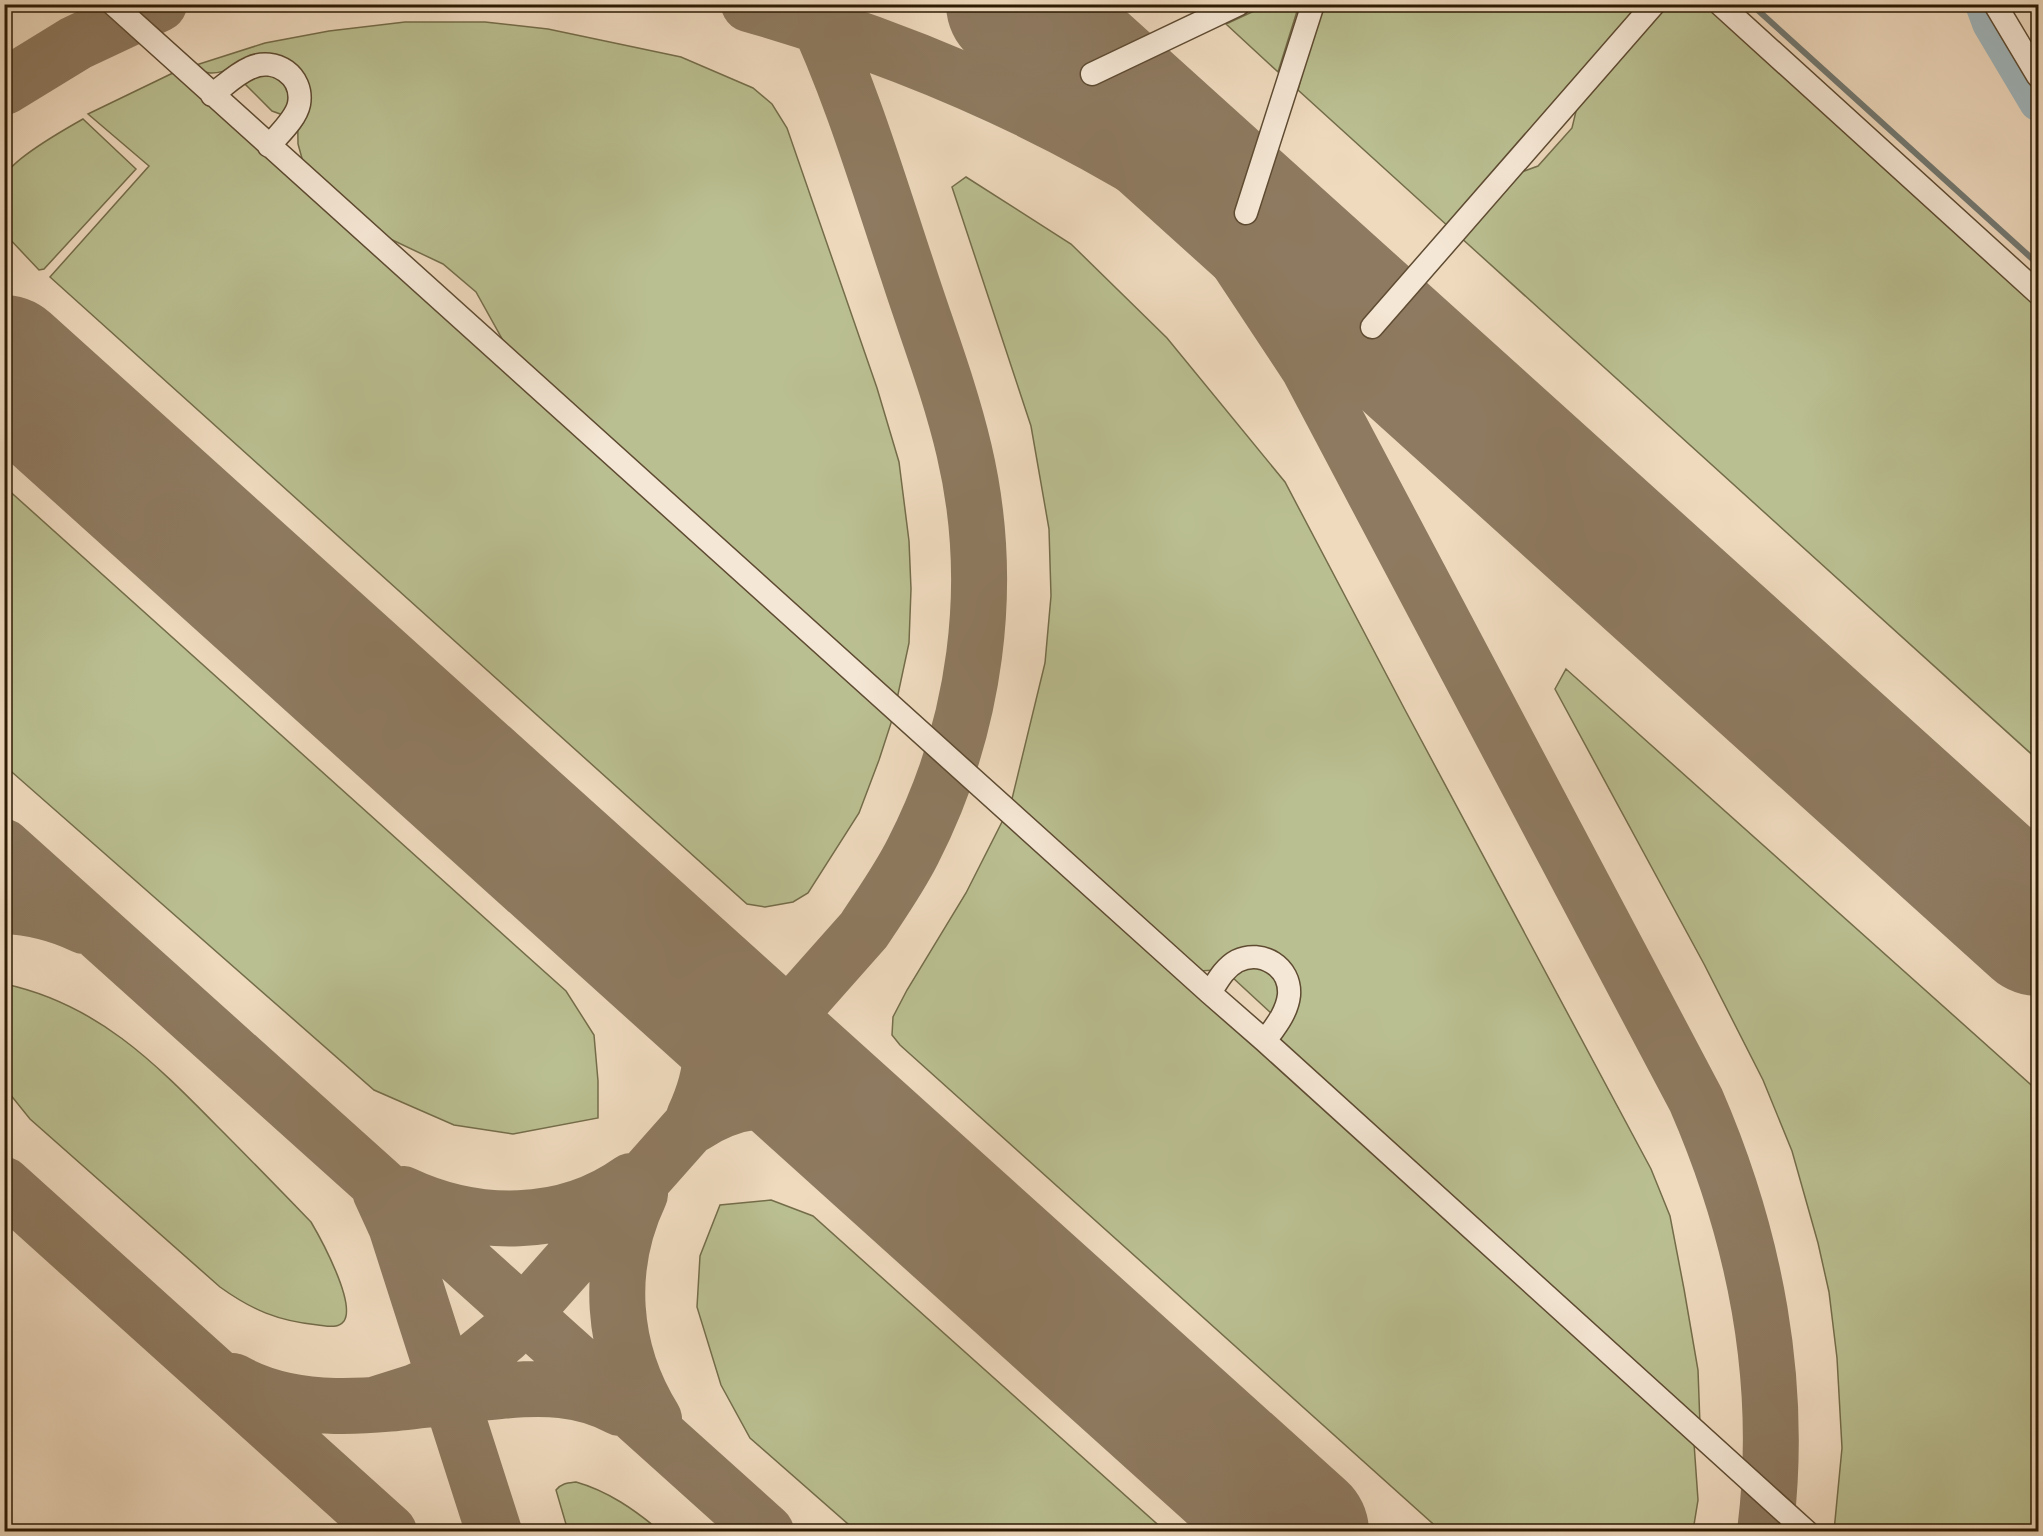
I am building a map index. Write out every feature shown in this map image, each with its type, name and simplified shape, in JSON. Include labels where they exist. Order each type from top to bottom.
[{"type":"street","points":[[113,4],[1807,1532]]},
{"type":"street","points":[[1092,74],[1239,4]]},
{"type":"street","points":[[1246,213],[1313,4]]},
{"type":"street","points":[[1372,327],[1653,4]]},
{"type":"street","points":[[1720,4],[2038,293]]},
{"type":"street","points":[[1995,4],[2038,76]]},
{"type":"street","points":[[213,96],[250,68],[263,64],[275,64],[284,69],[294,79],[299,103],[295,113],[269,146]]},
{"type":"street","points":[[1210,993],[1226,970],[1237,962],[1251,957],[1266,958],[1279,966],[1286,979],[1289,994],[1284,1012],[1265,1041]]},
{"type":"green space","points":[[1267,5],[1299,5],[1278,72],[1226,24]]},
{"type":"green space","points":[[1320,5],[1647,5],[1450,228],[1298,90]]},
{"type":"green space","points":[[1668,5],[1712,7],[2038,301],[2038,760],[1459,236],[1516,174],[1538,166],[1572,128],[1577,107],[1659,12]]},
{"type":"green space","points":[[405,22],[485,22],[548,29],[681,57],[753,88],[772,104],[787,128],[877,388],[899,462],[909,541],[911,589],[909,643],[897,699],[510,353],[476,292],[443,264],[384,236],[303,162],[298,144],[297,72],[232,69],[212,73],[193,66],[265,43],[329,31]]},
{"type":"green space","points":[[175,72],[893,717],[859,813],[808,893],[793,902],[765,907],[747,904],[50,277],[149,166],[88,114]]},
{"type":"green space","points":[[253,75],[284,77],[293,101],[283,115],[272,111],[243,82]]},
{"type":"green space","points":[[83,119],[136,169],[44,269],[39,270],[5,234],[4,178],[8,171],[27,154]]},
{"type":"green space","points":[[966,177],[1071,244],[1167,338],[1285,482],[1651,1169],[1670,1216],[1684,1289],[1698,1370],[1700,1425],[1282,1044],[1280,1034],[1282,958],[1199,971],[1011,803],[1045,663],[1051,596],[1049,529],[1031,426],[952,187]]},
{"type":"green space","points":[[5,487],[566,991],[594,1035],[598,1118],[513,1134],[454,1125],[374,1090],[5,766]]},
{"type":"green space","points":[[1566,669],[2038,1091],[2038,1531],[1834,1531],[1842,1448],[1837,1358],[1829,1292],[1792,1151],[1763,1080],[1704,964],[1555,689]]},
{"type":"green space","points":[[1003,820],[1694,1443],[1698,1500],[1693,1531],[1441,1531],[900,1045],[892,1035],[893,1017],[966,893]]},
{"type":"green space","points":[[1267,965],[1282,986],[1272,1014],[1232,977],[1242,967]]},
{"type":"green space","points":[[5,984],[38,993],[96,1021],[147,1058],[230,1139],[311,1222],[329,1256],[341,1286],[346,1312],[342,1324],[329,1326],[290,1321],[266,1313],[232,1295],[220,1287],[30,1119],[5,1088]]},
{"type":"green space","points":[[771,1200],[813,1216],[1165,1531],[856,1531],[750,1438],[721,1385],[697,1307],[700,1256],[720,1205]]},
{"type":"green space","points":[[576,1482],[599,1490],[621,1502],[660,1531],[568,1531],[556,1490],[568,1483]]},
{"type":"waterway","points":[[1751,4],[2038,264]]},
{"type":"waterway","points":[[1984,4],[1991,23],[2038,102]]},
{"type":"taxiway","points":[[4,87],[76,43],[159,4]]},
{"type":"taxiway","points":[[749,4],[855,38],[960,79],[1061,126],[1158,181]]},
{"type":"taxiway","points":[[377,1404],[415,1392],[446,1378],[470,1364],[505,1335],[864,930],[913,851],[935,804],[952,755],[965,706],[974,655],[979,604],[974,501],[964,450],[945,383],[863,136],[810,4]]},
{"type":"taxiway","points":[[1014,4],[1124,119],[1196,204],[1226,243],[1308,367],[1696,1100],[1717,1151],[1734,1204],[1749,1257],[1760,1311],[1771,1421],[1770,1476],[1765,1532]]},
{"type":"taxiway","points":[[1232,228],[1306,281],[1423,372]]},
{"type":"taxiway","points":[[4,847],[766,1532]]},
{"type":"taxiway","points":[[4,906],[46,912],[84,926]]},
{"type":"taxiway","points":[[671,964],[697,1001],[709,1036],[711,1055],[709,1074],[694,1117]]},
{"type":"taxiway","points":[[694,1125],[708,1116],[740,1104],[757,1101],[791,1101],[823,1111],[863,1137]]},
{"type":"taxiway","points":[[403,1194],[460,1213],[519,1218],[548,1215],[577,1208],[605,1197],[631,1181]]},
{"type":"taxiway","points":[[4,1185],[389,1532]]},
{"type":"taxiway","points":[[380,1191],[396,1226],[494,1532]]},
{"type":"taxiway","points":[[640,1194],[621,1251],[618,1308],[621,1337],[629,1365],[654,1419]]},
{"type":"taxiway","points":[[233,1381],[264,1395],[296,1403],[330,1406],[399,1403],[500,1391],[546,1389],[576,1392],[620,1408]]},
{"type":"runway","points":[[1015,4],[2038,927]]},
{"type":"runway","points":[[4,364],[1300,1532]]}]
